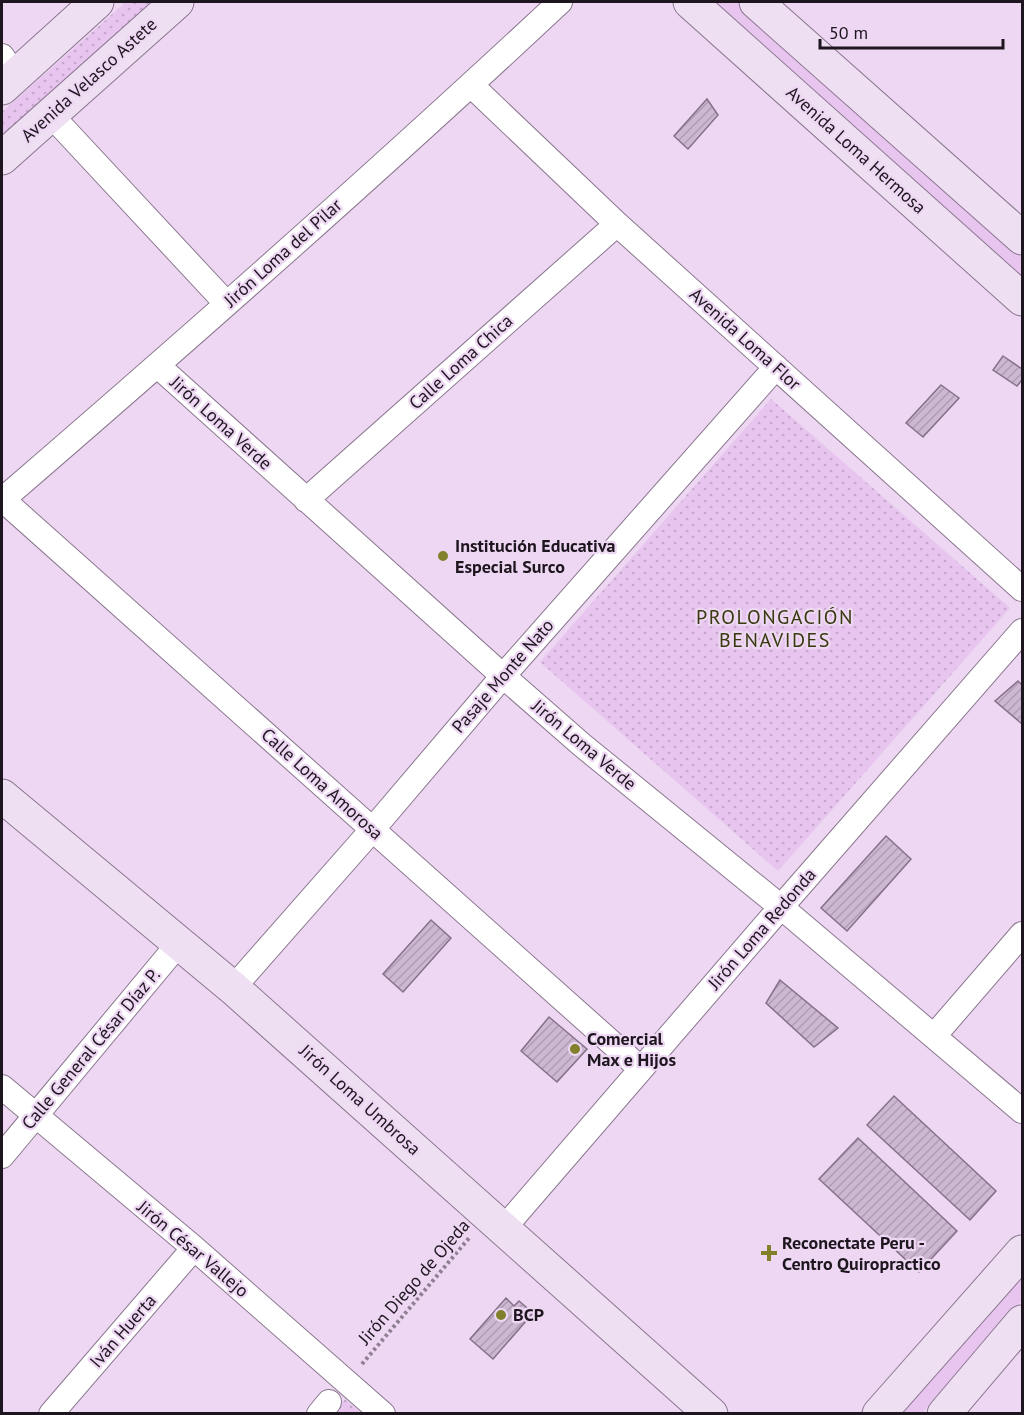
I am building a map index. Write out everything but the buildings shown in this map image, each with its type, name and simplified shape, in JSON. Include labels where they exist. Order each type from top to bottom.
[{"type":"street","points":[[6,73],[97,2]]},
{"type":"street","name":"Avenida Velasco Astete","points":[[2,158],[177,2]]},
{"type":"street","name":"Jirón Loma del Pilar","points":[[2,499],[158,366],[560,2]]},
{"type":"street","name":"Avenida Loma Hermosa","points":[[690,2],[1023,299]]},
{"type":"street","points":[[756,2],[1023,238]]},
{"type":"street","name":"Avenida Loma Flor","points":[[471,85],[617,224],[1023,589]]},
{"type":"street","points":[[50,114],[226,303]]},
{"type":"street","name":"Calle Loma Chica","points":[[306,500],[617,224]]},
{"type":"street","name":"Jirón Loma Verde","points":[[158,366],[502,676],[1023,1111]]},
{"type":"street","name":"Pasaje Monte Nato","points":[[233,988],[372,830],[502,676],[776,367]]},
{"type":"street","name":"Calle Loma Amorosa","points":[[2,499],[641,1069]]},
{"type":"street","name":"Jirón Loma Redonda","points":[[497,1222],[641,1069],[1023,631]]},
{"type":"street","name":"Jirón Loma Umbrosa","points":[[2,796],[233,988],[711,1413]]},
{"type":"street","points":[[934,1036],[1023,934]]},
{"type":"street","name":"Calle General César Díaz P.","points":[[2,1156],[180,942]]},
{"type":"street","name":"Jirón César Vallejo","points":[[2,1087],[194,1248],[383,1413]]},
{"type":"street","name":"Iván Huerta","points":[[51,1413],[194,1248]]},
{"type":"street","points":[[879,1413],[1023,1251]]},
{"type":"street","points":[[944,1413],[1023,1322]]},
{"type":"path","name":"Jirón Diego de Ojeda","points":[[359,1367],[497,1222]]},
{"type":"shaded area","points":[[126,2],[158,2],[2,141],[2,112]]},
{"type":"shaded area","points":[[708,2],[740,2],[1022,250],[1022,284]]},
{"type":"shaded area","points":[[771,399],[1010,608],[778,871],[540,662]]},
{"type":"shaded area","points":[[1022,1273],[1022,1300],[922,1413],[898,1414]]},
{"type":"shaded area","points":[[345,1399],[361,1413],[332,1414]]},
{"type":"place","name":"Institución Educativa Especial Surco","points":[[443,556]]},
{"type":"place","name":"Comercial Max e Hijos","points":[[575,1049]]},
{"type":"place","name":"Reconectate Peru - Centro Quiropractico","points":[[769,1253]]},
{"type":"place","name":"BCP","points":[[501,1315]]},
{"type":"district","name":"PROLONGACIÓN BENAVIDES","points":[[775,628]]}]
